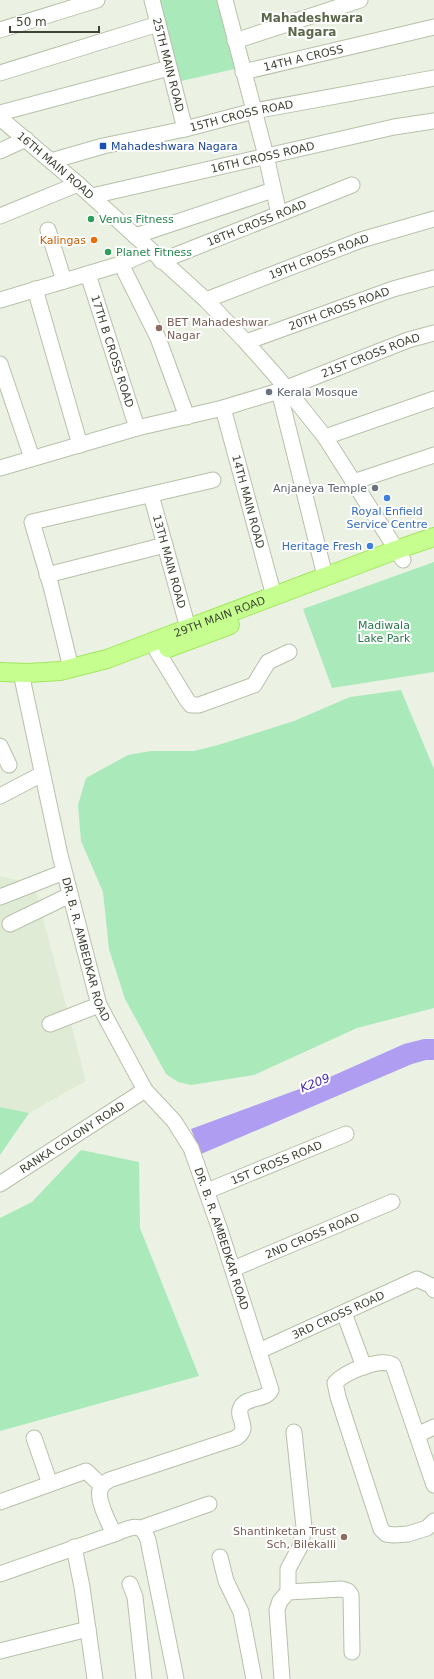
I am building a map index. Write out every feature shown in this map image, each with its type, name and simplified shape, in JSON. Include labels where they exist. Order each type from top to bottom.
[{"type":"main road","name":"29TH MAIN ROAD","points":[[0,678],[62,680],[157,651],[191,640],[399,555],[434,538]]},
{"type":"main road","name":"29TH MAIN ROAD","points":[[22,678],[60,671],[107,659],[325,576],[399,555],[434,549]]},
{"type":"street","points":[[0,30],[97,0]]},
{"type":"street","name":"25TH MAIN ROAD","points":[[152,0],[184,129]]},
{"type":"street","points":[[225,0],[266,156],[279,214]]},
{"type":"street","points":[[235,41],[360,0]]},
{"type":"street","points":[[0,73],[158,24]]},
{"type":"street","name":"14TH A CROSS","points":[[243,72],[434,27]]},
{"type":"street","points":[[0,113],[170,68]]},
{"type":"street","name":"15TH CROSS ROAD","points":[[51,161],[103,146],[184,129],[254,111],[434,78]]},
{"type":"street","name":"16TH MAIN ROAD","points":[[0,118],[92,196],[206,300],[246,342],[283,390],[325,437],[399,555]]},
{"type":"street","name":"16TH CROSS ROAD","points":[[92,196],[394,127],[434,121]]},
{"type":"street","points":[[0,151],[26,139]]},
{"type":"street","points":[[0,216],[78,184]]},
{"type":"street","name":"18TH CROSS ROAD","points":[[0,300],[121,264],[156,256],[279,214],[352,185]]},
{"type":"street","points":[[135,236],[273,190]]},
{"type":"street","name":"19TH CROSS ROAD","points":[[206,300],[361,240],[434,219]]},
{"type":"street","points":[[48,230],[64,281]]},
{"type":"street","points":[[121,264],[158,338],[187,417]]},
{"type":"street","name":"17TH B CROSS ROAD","points":[[88,274],[137,428]]},
{"type":"street","name":"20TH CROSS ROAD","points":[[246,342],[393,289],[434,278]]},
{"type":"street","points":[[35,289],[80,445]]},
{"type":"street","name":"21ST CROSS ROAD","points":[[0,468],[137,428],[223,408],[283,390],[408,340],[434,333]]},
{"type":"street","points":[[0,364],[32,458]]},
{"type":"street","points":[[283,390],[325,576]]},
{"type":"street","points":[[325,437],[434,399]]},
{"type":"street","name":"14TH MAIN ROAD","points":[[223,408],[274,596]]},
{"type":"street","points":[[354,482],[434,455]]},
{"type":"street","points":[[71,668],[32,522],[213,480]]},
{"type":"street","name":"13TH MAIN ROAD","points":[[151,495],[188,628]]},
{"type":"street","points":[[47,575],[165,546]]},
{"type":"street","points":[[157,651],[187,700],[191,705],[199,706],[254,685],[268,662],[289,652]]},
{"type":"street","name":"DR. B. R. AMBEDKAR ROAD","points":[[22,678],[64,872],[99,1005],[144,1090],[174,1121],[191,1148],[233,1269],[271,1390],[268,1394],[246,1402],[240,1408],[243,1429],[241,1435],[231,1440],[109,1480],[102,1486]]},
{"type":"street","points":[[0,746],[8,765]]},
{"type":"street","points":[[0,796],[42,774]]},
{"type":"street","points":[[0,897],[64,872]]},
{"type":"street","points":[[10,924],[70,895]]},
{"type":"street","points":[[50,1024],[99,1005]]},
{"type":"street","name":"RANKA COLONY ROAD","points":[[0,1184],[144,1090]]},
{"type":"street","name":"1ST CROSS ROAD","points":[[207,1191],[346,1134]]},
{"type":"street","name":"2ND CROSS ROAD","points":[[233,1269],[392,1202]]},
{"type":"street","name":"3RD CROSS ROAD","points":[[259,1351],[417,1280],[432,1286],[434,1290]]},
{"type":"street","points":[[344,1313],[364,1367]]},
{"type":"street","points":[[434,1485],[393,1365],[388,1362],[381,1362],[364,1367],[340,1378],[335,1383],[338,1397],[381,1529],[386,1534],[408,1534],[426,1528],[434,1521]]},
{"type":"street","points":[[417,1434],[434,1427]]},
{"type":"street","points":[[282,1679],[277,1610],[280,1601],[288,1592],[288,1569],[300,1547],[304,1527],[294,1432]]},
{"type":"street","points":[[34,1438],[50,1484]]},
{"type":"street","points":[[0,1502],[86,1471],[102,1486],[100,1491],[100,1499],[114,1534]]},
{"type":"street","points":[[0,1574],[74,1547],[135,1527],[141,1528],[209,1504]]},
{"type":"street","points":[[141,1528],[145,1532],[148,1540],[176,1679]]},
{"type":"street","points":[[74,1547],[82,1587],[95,1679]]},
{"type":"street","points":[[220,1557],[226,1581],[241,1612],[254,1679]]},
{"type":"street","points":[[130,1584],[135,1597],[144,1679]]},
{"type":"street","points":[[288,1592],[348,1590],[351,1595],[352,1652]]},
{"type":"street","points":[[0,1651],[88,1629]]},
{"type":"shaded area","points":[[0,876],[34,884],[86,1081],[29,1113],[0,1107]]},
{"type":"shaded area","points":[[424,1039],[434,1039],[434,1060],[426,1060],[412,1064],[201,1154],[191,1129],[321,1081],[404,1044]]},
{"type":"green space","points":[[156,0],[222,0],[239,68],[177,82]]},
{"type":"green space","name":"Madiwala Lake Park","points":[[434,562],[434,672],[332,688],[303,609]]},
{"type":"green space","points":[[401,690],[434,769],[434,1008],[357,1028],[254,1075],[191,1085],[178,1082],[166,1074],[125,999],[109,949],[103,892],[81,841],[78,805],[86,778],[128,755],[151,751],[194,751],[294,721],[350,697]]},
{"type":"green space","points":[[0,1107],[29,1113],[0,1155]]},
{"type":"green space","points":[[81,1150],[139,1162],[140,1228],[199,1376],[0,1431],[0,1218],[32,1202]]},
{"type":"place","name":"Mahadeshwara Nagara","points":[[103,146]]},
{"type":"place","name":"Venus Fitness","points":[[91,219]]},
{"type":"place","name":"Kalingas","points":[[94,240]]},
{"type":"place","name":"Planet Fitness","points":[[108,252]]},
{"type":"place","name":"BET Mahadeshwar Nagar","points":[[159,328]]},
{"type":"place","name":"Kerala Mosque","points":[[269,392]]},
{"type":"place","name":"Anjaneya Temple","points":[[375,488]]},
{"type":"place","name":"Royal Enfield Service Centre","points":[[387,498]]},
{"type":"place","name":"Heritage Fresh","points":[[370,546]]},
{"type":"place","name":"Shantinketan Trust Sch, Bilekalli","points":[[344,1537]]},
{"type":"district","name":"Mahadeshwara Nagara","points":[[312,25]]},
{"type":"water label","name":"K209","points":[[315,1083]]}]
